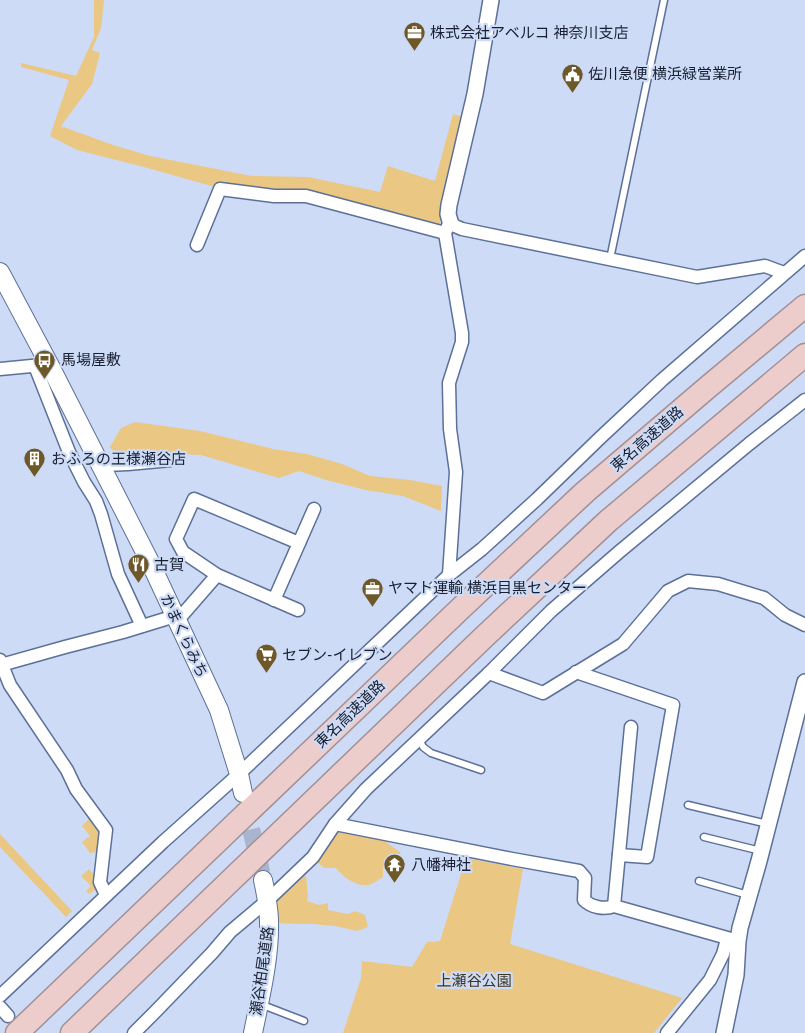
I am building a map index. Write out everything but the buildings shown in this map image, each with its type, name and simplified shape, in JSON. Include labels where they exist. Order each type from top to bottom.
[{"type":"highway","name":"東名高速道路","points":[[8,1019],[461,608],[585,492],[805,306]]},
{"type":"highway","points":[[72,1033],[485,636],[608,521],[805,355]]},
{"type":"main road","name":"かまくらみち","points":[[0,272],[42,365],[102,468],[149,560],[219,710],[243,793]]},
{"type":"main road","name":"瀬谷柏尾道路","points":[[253,1033],[268,953],[268,900],[263,880]]},
{"type":"street","points":[[449,575],[456,472],[450,429],[449,383],[462,342],[462,333],[448,227],[448,214],[475,94],[491,0]]},
{"type":"street","points":[[197,245],[220,189],[274,196],[306,196],[696,277],[765,266],[784,273]]},
{"type":"street","points":[[0,996],[163,842],[239,774],[449,575],[537,499],[662,380],[805,256]]},
{"type":"street","points":[[0,369],[42,365],[69,452],[102,514],[118,574],[142,626]]},
{"type":"street","points":[[134,1033],[230,932],[268,900],[313,857],[335,824],[366,789],[489,673],[551,610],[805,400]]},
{"type":"street","points":[[298,610],[217,575],[183,552],[176,539],[194,499],[299,543]]},
{"type":"street","points":[[274,600],[314,509]]},
{"type":"street","points":[[106,895],[100,882],[106,830],[76,789],[67,770],[10,685],[1,663],[176,618],[217,575]]},
{"type":"street","points":[[489,673],[543,693],[622,644],[668,591],[688,581],[718,584],[764,598],[785,615],[805,625]]},
{"type":"street","points":[[576,672],[673,704],[647,857],[619,855]]},
{"type":"street","points":[[667,1033],[710,980],[732,940],[750,895],[805,682]]},
{"type":"street","points":[[614,906],[631,727]]},
{"type":"street","points":[[335,824],[579,871],[584,878],[584,900],[588,905],[608,909],[614,906],[732,940]]},
{"type":"street","points":[[724,1033],[736,975],[732,940]]},
{"type":"lane","points":[[610,259],[664,0]]},
{"type":"lane","points":[[102,468],[171,463]]},
{"type":"lane","points":[[418,739],[423,747],[431,753],[481,770]]},
{"type":"lane","points":[[688,805],[768,824]]},
{"type":"lane","points":[[704,837],[761,851]]},
{"type":"lane","points":[[700,881],[750,895]]},
{"type":"lane","points":[[259,1003],[304,1022]]},
{"type":"green space","points":[[94,0],[104,0],[101,28],[92,50],[100,53],[92,84],[61,126],[150,156],[252,176],[308,177],[380,192],[388,166],[435,181],[453,114],[464,117],[442,198],[440,226],[328,195],[218,182],[215,187],[77,150],[50,136],[69,80],[21,67],[21,63],[76,76],[94,37]]},
{"type":"green space","points":[[135,422],[200,431],[273,449],[307,454],[342,464],[370,476],[410,480],[442,486],[441,511],[403,496],[366,490],[299,471],[279,478],[201,455],[179,454],[119,459],[110,447],[121,428]]},
{"type":"green space","points":[[89,819],[100,833],[97,852],[90,853],[82,842],[90,836],[82,826]]},
{"type":"green space","points":[[339,829],[382,839],[401,853],[393,860],[383,864],[383,877],[374,883],[363,885],[354,883],[336,868],[324,868],[309,854]]},
{"type":"green space","points":[[0,834],[72,911],[66,917],[0,847]]},
{"type":"green space","name":"上瀬谷公園","points":[[466,858],[523,869],[510,944],[682,998],[654,1033],[343,1033],[361,978],[362,961],[412,967],[427,942],[440,941]]},
{"type":"green space","points":[[89,869],[95,876],[95,890],[89,894],[86,891],[91,886],[81,876]]},
{"type":"green space","points":[[306,876],[307,901],[319,905],[328,903],[328,910],[348,914],[355,911],[365,915],[368,927],[357,931],[335,926],[278,923],[274,903],[293,881]]},
{"type":"tunnel","points":[[245,803],[263,880]]},
{"type":"place","name":"株式会社アベルコ 神奈川支店","points":[[414,52]]},
{"type":"place","name":"佐川急便 横浜緑営業所","points":[[572,93]]},
{"type":"place","name":"馬場屋敷","points":[[45,379]]},
{"type":"place","name":"おふろの王様瀬谷店","points":[[35,478]]},
{"type":"place","name":"古賀","points":[[138,584]]},
{"type":"place","name":"ヤマト運輸 横浜目黒センター","points":[[372,607]]},
{"type":"place","name":"セブン-イレブン","points":[[266,674]]},
{"type":"place","name":"八幡神社","points":[[395,884]]}]
